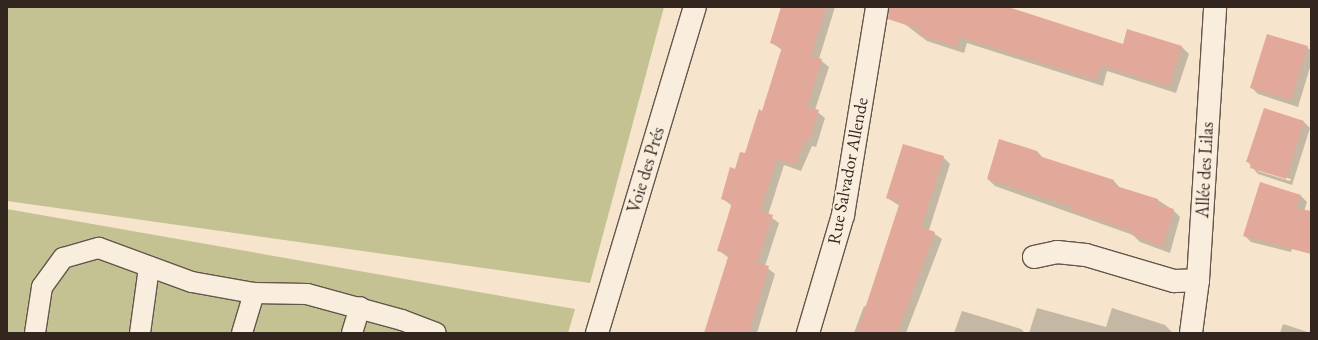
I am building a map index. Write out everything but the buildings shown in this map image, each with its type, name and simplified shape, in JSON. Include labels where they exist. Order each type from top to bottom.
[{"type":"street","name":"Voie des Prés","points":[[598,333],[695,7]]},
{"type":"street","name":"Rue Salvador Allende","points":[[808,333],[843,215],[877,7]]},
{"type":"street","name":"Allée des Lilas","points":[[1191,333],[1198,280],[1214,7]]},
{"type":"street","points":[[1034,256],[1058,252],[1086,255],[1174,281],[1198,280]]},
{"type":"lane","points":[[35,333],[42,287],[63,258],[99,248],[149,268],[192,282],[254,294],[307,294],[360,307],[436,333]]},
{"type":"lane","points":[[140,333],[149,268]]},
{"type":"lane","points":[[242,333],[254,294]]},
{"type":"lane","points":[[352,333],[360,307]]},
{"type":"shaded area","points":[[7,7],[664,7],[590,283],[7,201]]},
{"type":"shaded area","points":[[7,209],[575,309],[568,333],[7,333]]}]
